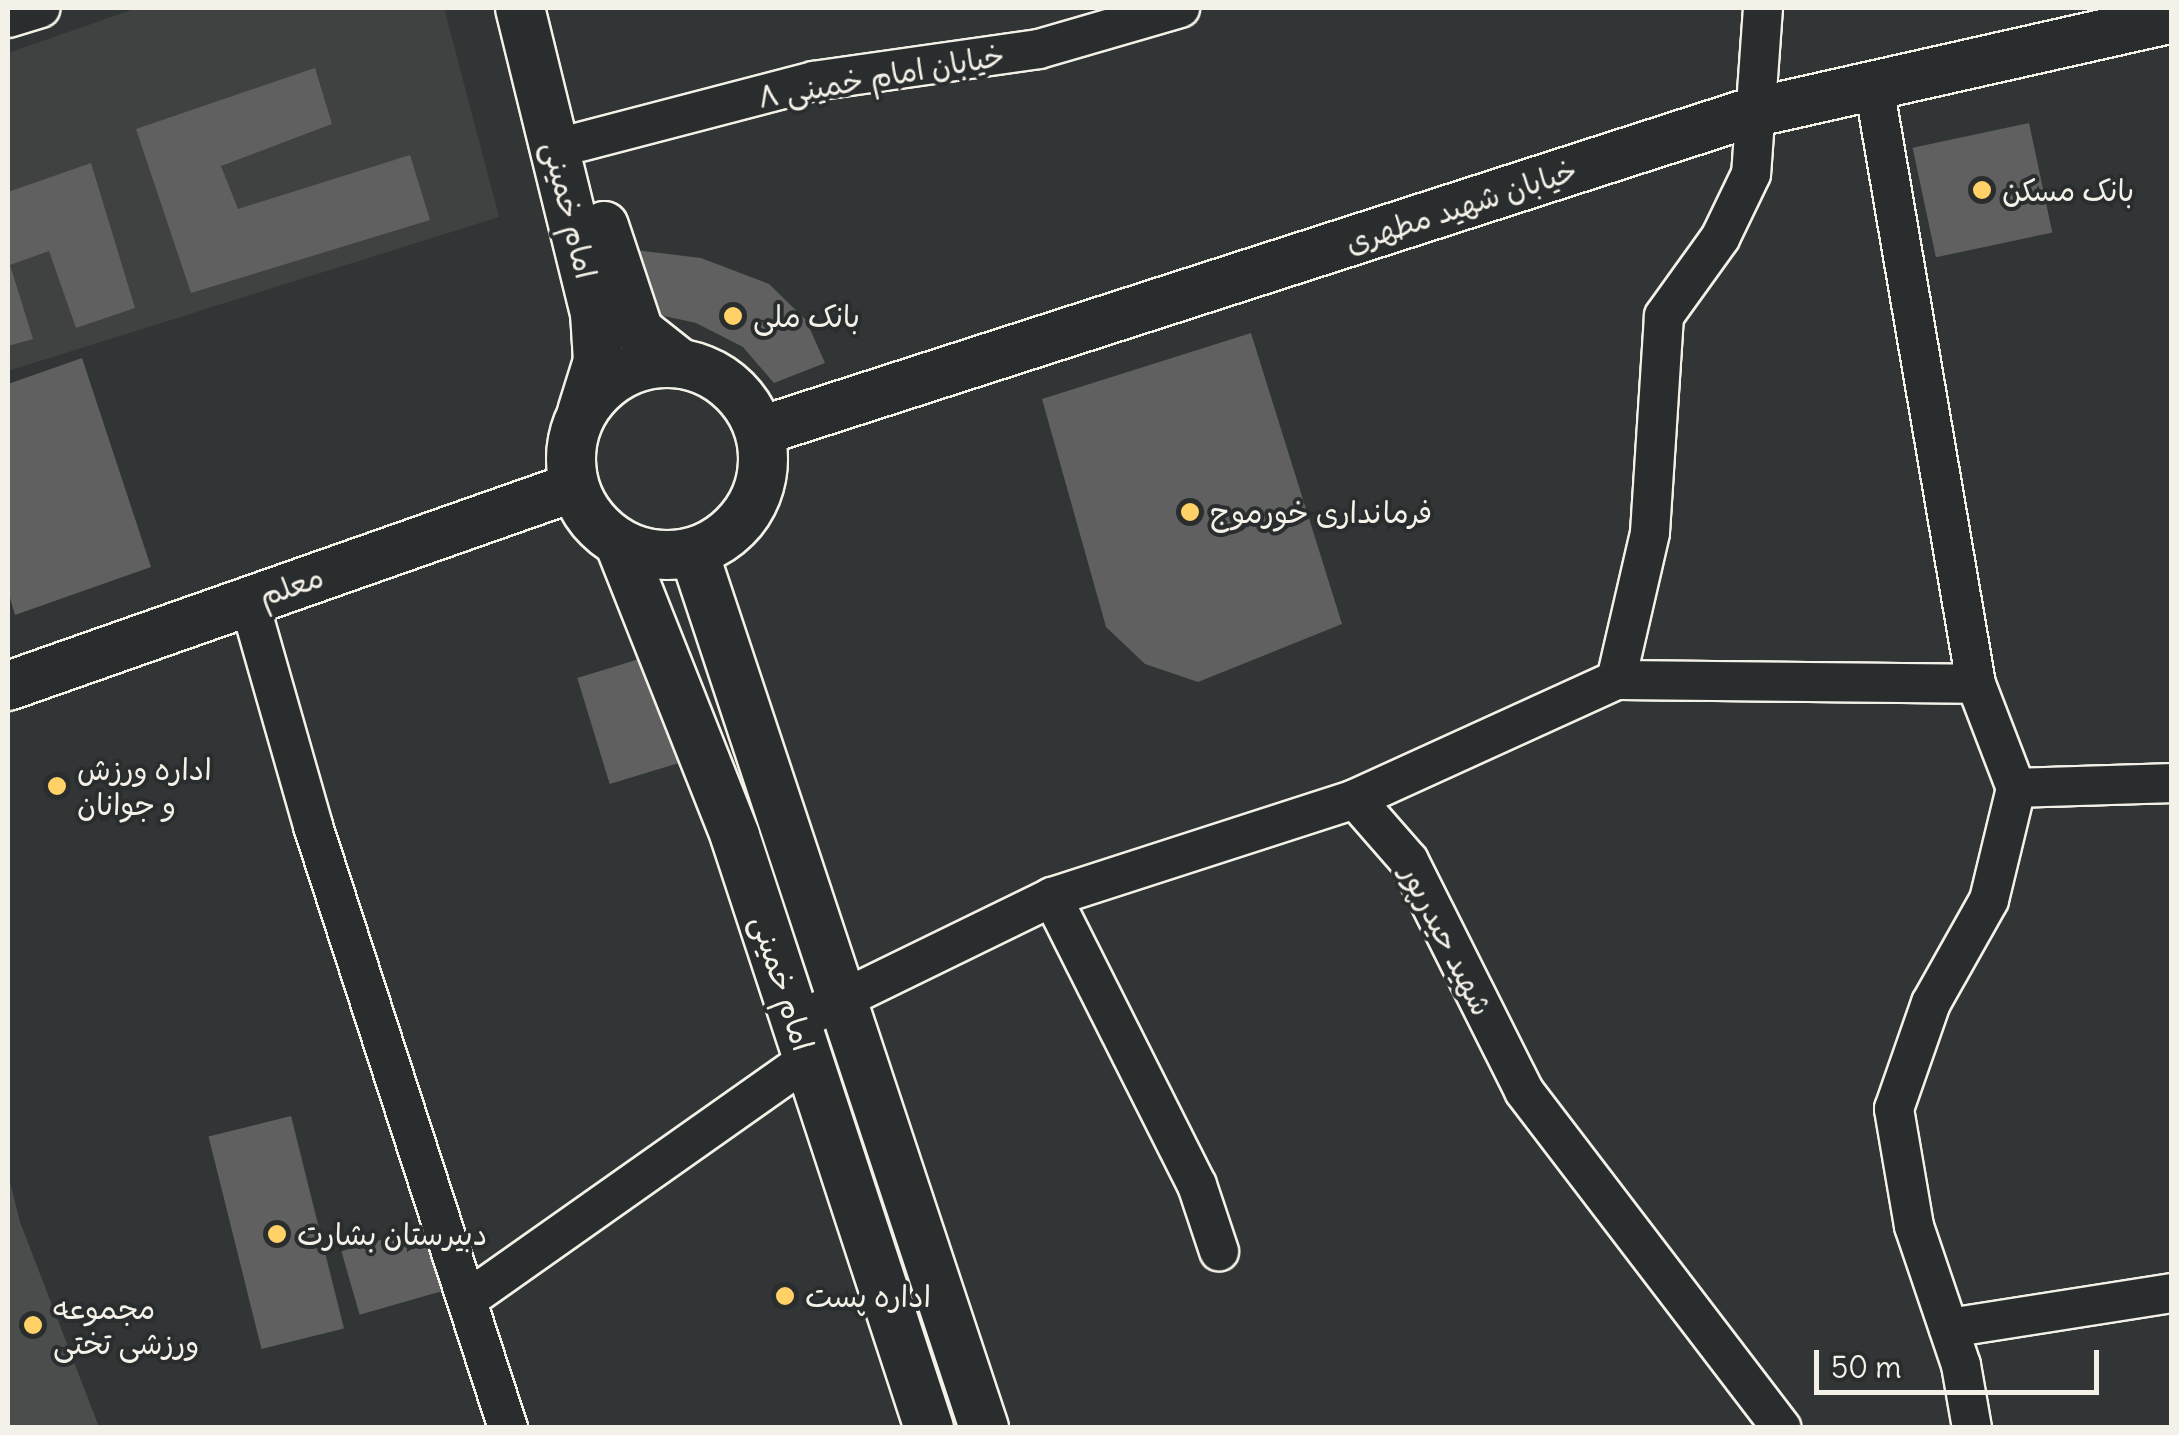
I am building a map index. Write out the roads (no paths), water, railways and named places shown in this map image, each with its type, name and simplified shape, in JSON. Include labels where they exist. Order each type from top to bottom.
[{"type":"main road","name":"امام خمینی","points":[[520,8],[595,314],[598,361],[582,412]]},
{"type":"main road","name":"امام خمینی","points":[[546,8],[580,142],[639,331],[678,362]]},
{"type":"main road","name":"خیابان شهید مطهری","points":[[761,432],[1760,112],[2172,18]]},
{"type":"main road","points":[[678,362],[714,374],[743,398],[761,432],[764,470],[752,506],[728,535],[694,552],[656,556],[620,545],[591,520],[574,486],[570,449],[582,412],[606,383],[641,366],[678,362]]},
{"type":"main road","name":"معلم","points":[[8,686],[574,486]]},
{"type":"main road","name":"امام خمینی","points":[[620,545],[735,836],[929,1428]]},
{"type":"main road","name":"امام خمینی","points":[[694,552],[984,1428]]},
{"type":"street","points":[[8,18],[40,8]]},
{"type":"street","name":"خیابان امام خمینی ۸","points":[[580,142],[814,81],[1039,50],[1180,8]]},
{"type":"street","points":[[1616,680],[1650,533],[1664,316],[1720,238],[1751,174],[1760,112],[1763,8]]},
{"type":"street","points":[[1874,86],[1976,684],[2016,788],[1990,900],[1931,1003],[1894,1110],[1914,1226],[1949,1328],[1972,1428]]},
{"type":"street","points":[[249,601],[313,826],[471,1297],[508,1428]]},
{"type":"street","points":[[471,1297],[802,1040],[840,996],[1052,897],[1355,798],[1616,680],[1976,684]]},
{"type":"street","points":[[2016,788],[2172,783]]},
{"type":"street","name":"شهید حیدرپور","points":[[1355,798],[1408,861],[1524,1091],[1782,1428]]},
{"type":"street","points":[[1052,897],[1197,1185],[1219,1251]]},
{"type":"street","points":[[1949,1328],[2172,1293]]},
{"type":"place","name":"بانک مسکن","points":[[1982,190]]},
{"type":"place","name":"بانک ملی","points":[[733,316]]},
{"type":"place","name":"فرمانداری خورموج","points":[[1190,512]]},
{"type":"place","name":"اداره ورزش و جوانان","points":[[57,786]]},
{"type":"place","name":"دبیرستان بشارت","points":[[277,1234]]},
{"type":"place","name":"اداره پست","points":[[785,1296]]},
{"type":"place","name":"مجموعه ورزشی تختی","points":[[33,1325]]}]
